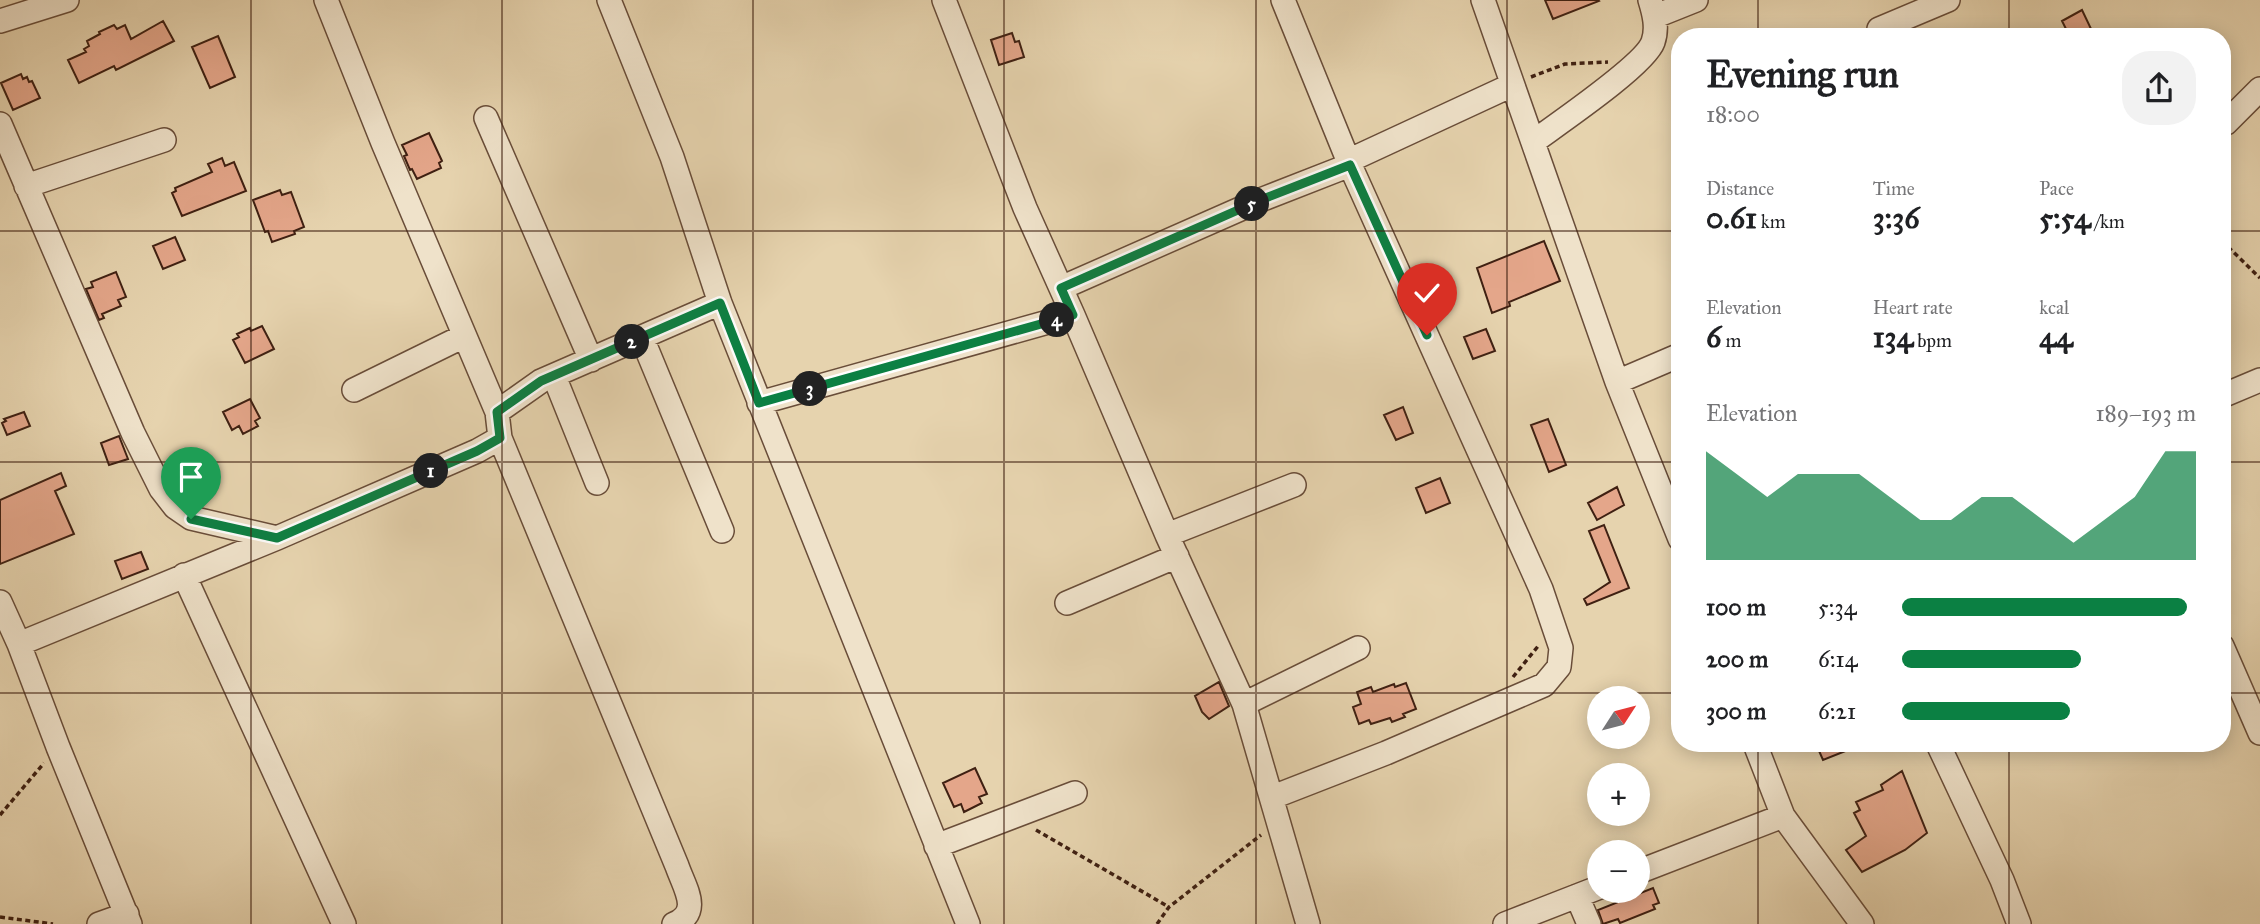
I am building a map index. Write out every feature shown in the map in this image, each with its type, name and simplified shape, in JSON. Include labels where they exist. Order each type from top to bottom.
[{"type":"street","points":[[0,21],[66,0]]},
{"type":"street","points":[[326,0],[497,412],[500,438],[681,878],[690,902],[690,912],[685,919],[674,924]]},
{"type":"street","points":[[608,0],[672,156],[720,303],[968,924]]},
{"type":"street","points":[[944,0],[1025,208],[1244,705],[1308,924]]},
{"type":"street","points":[[1273,797],[1386,753],[1544,685],[1559,667],[1560,648],[1541,589],[1349,163],[1283,0]]},
{"type":"street","points":[[1483,0],[1616,383],[1671,500]]},
{"type":"street","points":[[1532,142],[1635,66],[1653,44],[1653,8],[1696,0]]},
{"type":"street","points":[[1881,28],[1948,0]]},
{"type":"street","points":[[1061,288],[1349,163],[1512,85]]},
{"type":"street","points":[[2231,117],[2260,89]]},
{"type":"street","points":[[2231,121],[2260,109]]},
{"type":"street","points":[[485,118],[591,360]]},
{"type":"street","points":[[0,124],[133,433],[161,489],[175,507],[191,519],[277,538]]},
{"type":"street","points":[[26,186],[164,140]]},
{"type":"street","points":[[497,412],[541,381],[720,303]]},
{"type":"street","points":[[759,403],[1073,315]]},
{"type":"street","points":[[354,390],[464,336]]},
{"type":"street","points":[[642,338],[722,531]]},
{"type":"street","points":[[1616,383],[1671,359]]},
{"type":"street","points":[[554,376],[597,483]]},
{"type":"street","points":[[2231,392],[2260,380]]},
{"type":"street","points":[[19,644],[277,538],[477,451],[500,438]]},
{"type":"street","points":[[1167,535],[1294,485]]},
{"type":"street","points":[[1067,603],[1177,556]]},
{"type":"street","points":[[184,575],[344,924]]},
{"type":"street","points":[[0,603],[19,644],[128,919],[99,924]]},
{"type":"street","points":[[1244,705],[1358,649]]},
{"type":"street","points":[[2231,667],[2260,733]]},
{"type":"street","points":[[1758,752],[1783,816],[1863,924]]},
{"type":"street","points":[[1942,752],[2002,880],[2019,924]]},
{"type":"street","points":[[936,846],[1075,793]]},
{"type":"street","points":[[1650,867],[1783,816]]},
{"type":"street","points":[[1505,924],[1587,892]]},
{"type":"street","points":[[1577,896],[1589,924]]},
{"type":"path","points":[[1512,85],[1565,64],[1639,60]]},
{"type":"path","points":[[2231,250],[2260,278]]},
{"type":"path","points":[[1512,679],[1554,627]]},
{"type":"path","points":[[0,815],[58,747]]},
{"type":"path","points":[[1013,817],[1169,907]]},
{"type":"path","points":[[1157,924],[1169,907],[1279,820]]},
{"type":"path","points":[[0,917],[53,924]]},
{"type":"building","points":[[1545,0],[1598,0],[1599,1],[1553,19]]},
{"type":"building","points":[[2082,10],[2091,28],[2066,28],[2062,21]]},
{"type":"building","points":[[163,21],[174,41],[116,70],[114,66],[79,83],[68,60],[86,52],[84,49],[89,46],[87,41],[100,34],[99,32],[114,25],[117,29],[125,25],[131,39]]},
{"type":"building","points":[[1012,33],[1015,42],[1019,41],[1024,57],[999,65],[991,40]]},
{"type":"building","points":[[218,36],[235,77],[210,88],[192,47]]},
{"type":"building","points":[[21,74],[23,79],[27,77],[29,82],[32,81],[40,98],[13,110],[1,83]]},
{"type":"building","points":[[429,133],[442,161],[439,163],[441,168],[417,179],[412,169],[410,170],[402,145]]},
{"type":"building","points":[[222,158],[225,166],[234,162],[246,191],[182,216],[172,193],[176,191],[175,188],[212,172],[208,164]]},
{"type":"building","points":[[280,190],[282,195],[291,192],[304,227],[294,231],[295,234],[272,242],[268,231],[265,232],[253,200]]},
{"type":"building","points":[[175,237],[185,260],[163,269],[153,246]]},
{"type":"building","points":[[1544,241],[1560,281],[1509,302],[1510,306],[1492,313],[1477,268]]},
{"type":"building","points":[[116,272],[126,297],[118,300],[121,306],[102,314],[104,318],[99,320],[86,289],[93,287],[91,282]]},
{"type":"building","points":[[262,326],[274,349],[245,363],[233,340],[239,337],[237,334]]},
{"type":"building","points":[[1486,329],[1495,351],[1473,359],[1464,337]]},
{"type":"building","points":[[250,399],[260,418],[255,421],[258,426],[243,434],[239,426],[232,430],[223,412]]},
{"type":"building","points":[[1403,407],[1413,433],[1396,440],[1384,415]]},
{"type":"building","points":[[24,412],[30,426],[7,435],[2,423],[6,421],[4,419]]},
{"type":"building","points":[[1548,419],[1566,465],[1549,472],[1531,425]]},
{"type":"building","points":[[119,436],[128,459],[109,465],[101,443]]},
{"type":"building","points":[[61,473],[66,486],[55,491],[74,534],[0,564],[0,500]]},
{"type":"building","points":[[1440,478],[1450,503],[1426,513],[1416,488]]},
{"type":"building","points":[[1617,487],[1624,505],[1597,520],[1588,503]]},
{"type":"building","points":[[1604,525],[1629,588],[1587,605],[1584,599],[1610,582],[1589,531]]},
{"type":"building","points":[[141,552],[148,569],[122,579],[115,561]]},
{"type":"building","points":[[1219,682],[1229,706],[1209,719],[1202,712],[1195,696]]},
{"type":"building","points":[[1406,683],[1416,709],[1392,722],[1390,718],[1371,724],[1369,720],[1359,724],[1353,707],[1361,704],[1357,692],[1371,687],[1373,692],[1394,684],[1395,687]]},
{"type":"building","points":[[1820,752],[1843,752],[1823,760]]},
{"type":"building","points":[[975,768],[987,794],[979,797],[982,803],[964,812],[961,804],[954,807],[943,783]]},
{"type":"building","points":[[1902,771],[1927,833],[1905,850],[1862,872],[1846,850],[1866,836],[1854,813],[1860,810],[1856,802],[1883,790],[1881,785]]},
{"type":"building","points":[[1653,888],[1659,903],[1653,905],[1655,909],[1620,923],[1618,919],[1603,924],[1598,910],[1616,903],[1650,903],[1650,889]]},
{"type":"route","points":[[191,519],[277,538],[477,451],[500,438],[497,412],[541,381],[720,303],[759,403],[1073,315],[1061,288],[1263,199],[1350,165],[1427,335]]}]
